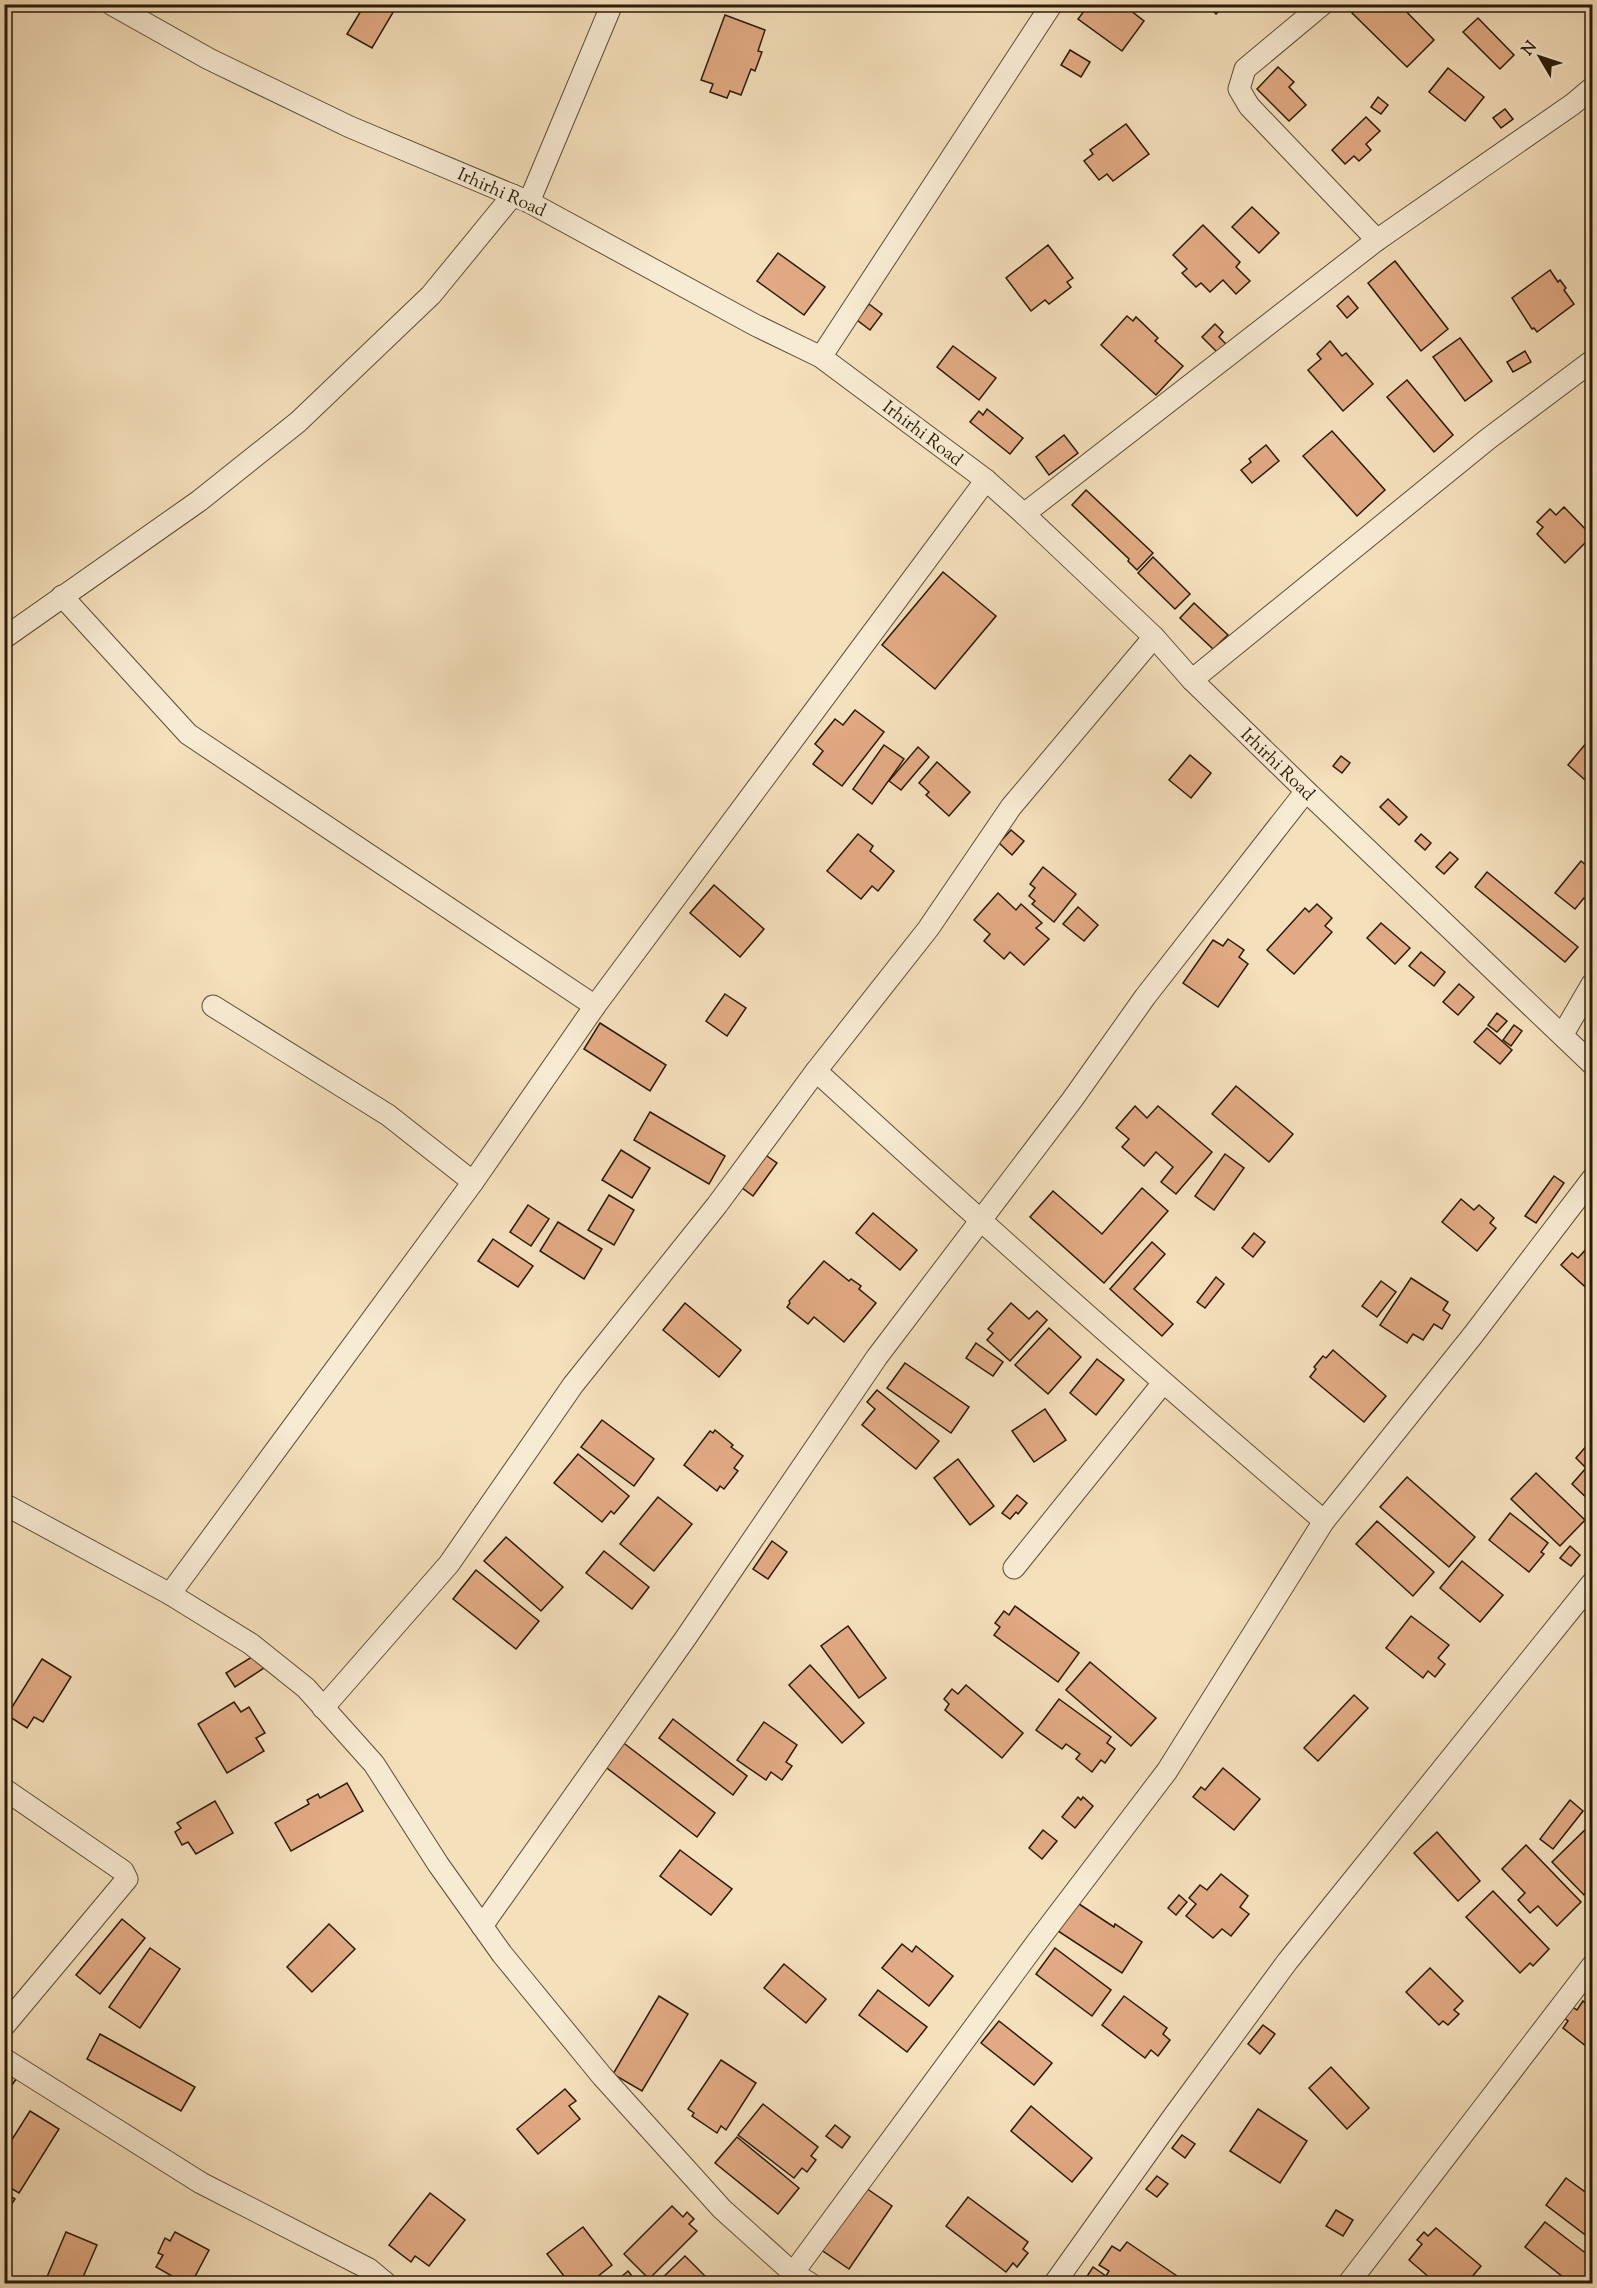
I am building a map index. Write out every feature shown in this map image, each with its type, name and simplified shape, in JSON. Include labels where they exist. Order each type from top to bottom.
[{"type":"street","name":"Irhirhi Road","points":[[111,4],[208,59],[350,127],[521,199],[755,325],[821,357],[986,480],[1024,514],[1154,637],[1192,680],[1306,791],[1593,1064]]},
{"type":"street","points":[[4,638],[199,501],[298,422],[432,295],[521,199],[612,4]]},
{"type":"street","points":[[821,357],[1052,4]]},
{"type":"street","points":[[1323,4],[1245,69],[1239,89],[1249,106],[1377,240]]},
{"type":"street","points":[[1024,514],[1377,240],[1573,105],[1593,88]]},
{"type":"street","points":[[1192,680],[1488,439],[1593,361]]},
{"type":"street","points":[[170,1594],[473,1182],[595,1006],[986,480]]},
{"type":"street","points":[[62,596],[188,734],[595,1006]]},
{"type":"street","points":[[323,1708],[448,1564],[573,1384],[717,1204],[816,1071],[928,929],[1011,807],[1154,637]]},
{"type":"street","points":[[482,1926],[718,1590],[877,1357],[1072,1100],[1145,997],[1306,791]]},
{"type":"street","points":[[1563,1035],[1593,984]]},
{"type":"street","points":[[213,1006],[387,1115],[473,1182]]},
{"type":"street","points":[[816,1071],[980,1221],[1163,1383],[1324,1521]]},
{"type":"street","points":[[4,1504],[170,1594],[252,1644],[306,1688],[374,1764],[438,1864],[502,1954],[602,2076],[722,2209],[802,2278],[1037,1942],[1167,1771],[1324,1521],[1473,1335],[1593,1179]]},
{"type":"street","points":[[1014,1568],[1163,1383]]},
{"type":"street","points":[[1054,2283],[1287,1962],[1593,1583]]},
{"type":"street","points":[[4,1789],[127,1875],[127,1879],[4,2026]]},
{"type":"street","points":[[1348,2283],[1593,1966]]},
{"type":"street","points":[[4,2059],[201,2183],[369,2269],[387,2283]]},
{"type":"building","points":[[365,4],[389,4],[395,9],[372,48],[347,34]]},
{"type":"building","points":[[1086,4],[1122,4],[1144,21],[1122,51],[1078,19],[1088,6]]},
{"type":"building","points":[[1207,4],[1227,4],[1216,14]]},
{"type":"building","points":[[1361,4],[1399,4],[1434,40],[1407,67],[1352,13]]},
{"type":"building","points":[[725,15],[765,30],[758,51],[762,52],[755,71],[751,69],[741,95],[730,91],[727,98],[710,92],[713,84],[701,80]]},
{"type":"building","points":[[1478,18],[1514,55],[1500,69],[1463,32]]},
{"type":"building","points":[[1070,50],[1090,62],[1081,77],[1061,65]]},
{"type":"building","points":[[1278,67],[1294,82],[1289,87],[1306,105],[1289,121],[1257,89]]},
{"type":"building","points":[[1448,68],[1484,97],[1465,121],[1429,92]]},
{"type":"building","points":[[1378,97],[1388,105],[1381,114],[1371,107]]},
{"type":"building","points":[[1505,109],[1513,119],[1501,128],[1493,118]]},
{"type":"building","points":[[1366,117],[1380,131],[1366,144],[1371,150],[1359,161],[1354,156],[1345,164],[1332,150]]},
{"type":"building","points":[[1126,124],[1149,154],[1113,181],[1107,174],[1099,180],[1084,161],[1093,154],[1090,150]]},
{"type":"building","points":[[1252,207],[1279,233],[1259,253],[1232,227]]},
{"type":"building","points":[[1203,225],[1240,262],[1236,267],[1250,281],[1236,294],[1223,280],[1210,292],[1201,283],[1196,287],[1182,273],[1187,269],[1173,255]]},
{"type":"building","points":[[1048,245],[1073,278],[1067,282],[1071,287],[1049,304],[1045,300],[1031,311],[1006,278]]},
{"type":"building","points":[[778,253],[825,287],[804,315],[757,281]]},
{"type":"building","points":[[1395,261],[1448,329],[1421,351],[1368,283]]},
{"type":"building","points":[[1550,270],[1558,282],[1560,280],[1566,288],[1564,290],[1574,304],[1537,332],[1534,328],[1532,329],[1512,298]]},
{"type":"building","points":[[1348,296],[1358,308],[1347,318],[1337,306]]},
{"type":"building","points":[[869,304],[882,314],[870,330],[857,320]]},
{"type":"building","points":[[1127,316],[1133,321],[1136,317],[1158,338],[1155,341],[1183,366],[1156,395],[1101,345]]},
{"type":"building","points":[[1215,324],[1223,332],[1219,337],[1228,346],[1220,355],[1202,337]]},
{"type":"building","points":[[1460,338],[1492,381],[1465,401],[1433,357]]},
{"type":"building","points":[[1330,341],[1342,356],[1346,353],[1373,384],[1343,411],[1308,370],[1321,359],[1317,354]]},
{"type":"building","points":[[953,346],[996,378],[979,400],[937,367]]},
{"type":"building","points":[[1525,351],[1531,362],[1513,372],[1507,362]]},
{"type":"building","points":[[1407,380],[1453,435],[1434,452],[1387,397]]},
{"type":"building","points":[[987,409],[1023,438],[1010,454],[970,422],[979,411],[983,415]]},
{"type":"building","points":[[1332,431],[1385,490],[1357,516],[1303,456]]},
{"type":"building","points":[[1064,435],[1078,453],[1049,475],[1036,457]]},
{"type":"building","points":[[1266,445],[1279,461],[1252,483],[1241,470],[1251,462],[1249,459]]},
{"type":"building","points":[[1086,490],[1153,553],[1137,570],[1128,561],[1129,559],[1072,505]]},
{"type":"building","points":[[1564,507],[1592,536],[1565,563],[1537,534],[1543,527],[1537,522],[1550,509],[1556,515]]},
{"type":"building","points":[[1153,557],[1190,594],[1175,609],[1138,573]]},
{"type":"building","points":[[943,572],[996,616],[935,689],[882,645]]},
{"type":"building","points":[[1194,603],[1228,635],[1213,649],[1180,618]]},
{"type":"building","points":[[855,710],[884,732],[842,786],[813,764],[823,751],[815,744],[835,719],[843,725]]},
{"type":"building","points":[[1592,736],[1592,786],[1568,765]]},
{"type":"building","points":[[884,745],[904,759],[872,804],[853,789]]},
{"type":"building","points":[[918,747],[929,757],[901,790],[889,781]]},
{"type":"building","points":[[1190,755],[1211,773],[1191,798],[1169,780]]},
{"type":"building","points":[[1341,756],[1350,763],[1342,773],[1333,766]]},
{"type":"building","points":[[937,762],[970,792],[949,816],[926,795],[929,792],[919,783]]},
{"type":"building","points":[[1388,799],[1407,817],[1399,825],[1380,807]]},
{"type":"building","points":[[1011,830],[1024,841],[1012,855],[999,843]]},
{"type":"building","points":[[858,834],[873,846],[870,851],[894,871],[878,891],[872,886],[861,899],[827,871]]},
{"type":"building","points":[[1421,834],[1431,843],[1425,850],[1415,841]]},
{"type":"building","points":[[1450,852],[1458,859],[1444,874],[1436,867]]},
{"type":"building","points":[[1581,861],[1592,870],[1592,902],[1591,904],[1584,898],[1575,909],[1555,893]]},
{"type":"building","points":[[1043,867],[1076,894],[1054,922],[1032,904],[1035,901],[1029,896],[1035,888],[1030,884]]},
{"type":"building","points":[[1487,872],[1578,947],[1565,962],[1475,887]]},
{"type":"building","points":[[714,885],[764,929],[740,957],[690,913]]},
{"type":"building","points":[[998,893],[1016,910],[1021,904],[1042,923],[1036,928],[1049,939],[1024,965],[1010,952],[1004,959],[984,941],[990,934],[974,920]]},
{"type":"building","points":[[1317,904],[1332,918],[1325,926],[1332,932],[1294,974],[1267,950],[1305,908],[1309,912]]},
{"type":"building","points":[[1078,907],[1098,925],[1084,941],[1063,924]]},
{"type":"building","points":[[1381,923],[1410,948],[1395,964],[1367,938]]},
{"type":"building","points":[[1228,939],[1244,950],[1239,957],[1248,964],[1218,1007],[1183,983],[1213,940],[1223,946]]},
{"type":"building","points":[[1421,952],[1445,972],[1434,986],[1409,966]]},
{"type":"building","points":[[1459,984],[1474,997],[1458,1015],[1443,1002]]},
{"type":"building","points":[[725,994],[746,1008],[727,1036],[706,1021]]},
{"type":"building","points":[[1497,1013],[1507,1021],[1497,1032],[1488,1025]]},
{"type":"building","points":[[600,1023],[666,1065],[650,1091],[584,1049]]},
{"type":"building","points":[[1514,1025],[1522,1031],[1511,1046],[1503,1040]]},
{"type":"building","points":[[1487,1028],[1512,1050],[1500,1064],[1474,1042]]},
{"type":"building","points":[[1236,1086],[1293,1134],[1269,1162],[1212,1114]]},
{"type":"building","points":[[1135,1106],[1147,1118],[1158,1106],[1212,1152],[1176,1194],[1161,1182],[1173,1167],[1156,1152],[1144,1166],[1122,1147],[1129,1139],[1116,1128]]},
{"type":"building","points":[[650,1112],[725,1156],[709,1184],[634,1140]]},
{"type":"building","points":[[621,1150],[650,1168],[632,1198],[602,1180]]},
{"type":"building","points":[[764,1154],[777,1163],[753,1196],[741,1187]]},
{"type":"building","points":[[1225,1154],[1244,1168],[1214,1210],[1195,1196]]},
{"type":"building","points":[[1554,1176],[1564,1183],[1536,1223],[1525,1216]]},
{"type":"building","points":[[1142,1188],[1168,1211],[1104,1283],[1030,1217],[1053,1191],[1102,1234]]},
{"type":"building","points":[[609,1195],[634,1210],[614,1245],[588,1230]]},
{"type":"building","points":[[1461,1199],[1474,1210],[1479,1205],[1494,1218],[1490,1223],[1496,1228],[1477,1251],[1442,1222]]},
{"type":"building","points":[[528,1205],[549,1219],[531,1246],[510,1232]]},
{"type":"building","points":[[873,1213],[917,1250],[900,1270],[856,1233]]},
{"type":"building","points":[[558,1222],[602,1249],[584,1279],[540,1251]]},
{"type":"building","points":[[1254,1233],[1265,1242],[1253,1257],[1242,1248]]},
{"type":"building","points":[[493,1239],[533,1266],[518,1287],[478,1261]]},
{"type":"building","points":[[1152,1242],[1165,1254],[1134,1289],[1173,1324],[1162,1336],[1110,1289]]},
{"type":"building","points":[[1589,1246],[1592,1250],[1592,1293],[1561,1265],[1572,1253],[1578,1258]]},
{"type":"building","points":[[824,1261],[849,1281],[851,1279],[861,1286],[859,1289],[876,1303],[844,1342],[814,1317],[808,1324],[787,1307],[789,1301]]},
{"type":"building","points":[[1216,1277],[1224,1284],[1205,1308],[1197,1302]]},
{"type":"building","points":[[1411,1278],[1448,1302],[1443,1310],[1450,1315],[1442,1329],[1434,1324],[1423,1340],[1413,1334],[1407,1343],[1380,1325]]},
{"type":"building","points":[[1381,1281],[1396,1292],[1377,1317],[1362,1306]]},
{"type":"building","points":[[685,1303],[741,1350],[719,1377],[663,1330]]},
{"type":"building","points":[[1011,1303],[1029,1319],[1037,1311],[1047,1320],[1010,1361],[987,1340],[993,1333],[988,1329]]},
{"type":"building","points":[[1049,1328],[1081,1357],[1048,1394],[1015,1365]]},
{"type":"building","points":[[976,1343],[1003,1362],[993,1376],[966,1358]]},
{"type":"building","points":[[1333,1350],[1386,1396],[1364,1422],[1310,1377],[1316,1369],[1314,1367],[1323,1356],[1326,1358]]},
{"type":"building","points":[[1097,1359],[1124,1380],[1096,1415],[1070,1393]]},
{"type":"building","points":[[905,1363],[969,1407],[951,1433],[887,1388]]},
{"type":"building","points":[[877,1390],[939,1441],[916,1469],[862,1425],[875,1409],[867,1402]]},
{"type":"building","points":[[1045,1409],[1066,1440],[1034,1462],[1012,1431]]},
{"type":"building","points":[[602,1420],[654,1459],[634,1486],[581,1447]]},
{"type":"building","points":[[715,1430],[743,1456],[734,1468],[738,1471],[724,1489],[720,1486],[717,1491],[684,1465],[710,1431],[713,1433]]},
{"type":"building","points":[[1588,1444],[1592,1448],[1592,1503],[1572,1484],[1586,1468],[1576,1458]]},
{"type":"building","points":[[578,1454],[629,1496],[614,1514],[611,1511],[602,1522],[554,1483]]},
{"type":"building","points":[[958,1459],[994,1506],[970,1525],[934,1478]]},
{"type":"building","points":[[1536,1473],[1585,1520],[1560,1546],[1511,1499]]},
{"type":"building","points":[[1407,1477],[1475,1537],[1449,1567],[1380,1507]]},
{"type":"building","points":[[1017,1495],[1027,1503],[1018,1514],[1016,1512],[1010,1519],[1002,1513]]},
{"type":"building","points":[[658,1497],[692,1524],[654,1571],[620,1544]]},
{"type":"building","points":[[1510,1513],[1548,1543],[1541,1552],[1544,1554],[1529,1572],[1489,1540]]},
{"type":"building","points":[[1377,1521],[1434,1572],[1413,1596],[1356,1544]]},
{"type":"building","points":[[506,1537],[563,1587],[541,1611],[484,1561]]},
{"type":"building","points":[[772,1541],[787,1552],[768,1579],[753,1569]]},
{"type":"building","points":[[1570,1546],[1580,1555],[1571,1566],[1560,1558]]},
{"type":"building","points":[[604,1551],[649,1587],[632,1609],[586,1573]]},
{"type":"building","points":[[1462,1561],[1503,1595],[1480,1622],[1440,1588]]},
{"type":"building","points":[[476,1570],[539,1621],[516,1649],[453,1599]]},
{"type":"building","points":[[1015,1606],[1079,1653],[1058,1682],[994,1635],[1000,1627],[995,1623],[1004,1611],[1009,1615]]},
{"type":"building","points":[[1411,1616],[1449,1645],[1438,1658],[1445,1664],[1435,1677],[1428,1671],[1423,1678],[1386,1648]]},
{"type":"building","points":[[848,1626],[886,1678],[859,1698],[821,1646]]},
{"type":"building","points":[[255,1655],[264,1668],[235,1687],[226,1673]]},
{"type":"building","points":[[42,1659],[71,1677],[43,1722],[34,1717],[27,1728],[7,1715]]},
{"type":"building","points":[[1090,1662],[1156,1718],[1131,1746],[1066,1690]]},
{"type":"building","points":[[810,1665],[864,1723],[842,1743],[789,1685]]},
{"type":"building","points":[[966,1685],[1023,1733],[1002,1758],[945,1710],[949,1704],[944,1699],[952,1689],[958,1694]]},
{"type":"building","points":[[1354,1695],[1368,1708],[1318,1761],[1304,1748]]},
{"type":"building","points":[[1059,1699],[1111,1737],[1107,1743],[1115,1749],[1105,1763],[1101,1760],[1092,1772],[1076,1759],[1080,1754],[1066,1744],[1062,1749],[1036,1730]]},
{"type":"building","points":[[234,1702],[241,1712],[249,1707],[265,1733],[256,1738],[264,1751],[227,1773],[198,1724]]},
{"type":"building","points":[[673,1719],[747,1776],[733,1795],[659,1738]]},
{"type":"building","points":[[764,1722],[797,1745],[786,1762],[792,1766],[782,1780],[771,1772],[766,1780],[737,1760]]},
{"type":"building","points":[[621,1741],[715,1813],[697,1837],[603,1765]]},
{"type":"building","points":[[1223,1768],[1260,1799],[1234,1830],[1193,1797],[1201,1787],[1205,1790]]},
{"type":"building","points":[[347,1783],[363,1811],[291,1851],[275,1823],[309,1804],[307,1800],[318,1794],[320,1798]]},
{"type":"building","points":[[1078,1797],[1081,1800],[1083,1797],[1093,1806],[1075,1828],[1062,1817]]},
{"type":"building","points":[[1570,1800],[1583,1811],[1553,1849],[1540,1839]]},
{"type":"building","points":[[215,1801],[233,1833],[196,1854],[188,1842],[182,1845],[175,1832],[181,1828],[177,1823]]},
{"type":"building","points":[[1590,1825],[1592,1828],[1592,1886],[1584,1895],[1552,1862]]},
{"type":"building","points":[[1043,1830],[1057,1841],[1042,1859],[1029,1848]]},
{"type":"building","points":[[1437,1832],[1480,1881],[1458,1901],[1414,1853]]},
{"type":"building","points":[[1526,1845],[1581,1902],[1557,1926],[1538,1906],[1530,1913],[1518,1900],[1525,1893],[1502,1869]]},
{"type":"building","points":[[680,1850],[732,1889],[711,1915],[660,1876]]},
{"type":"building","points":[[1221,1874],[1248,1896],[1240,1907],[1249,1914],[1231,1936],[1222,1929],[1213,1938],[1186,1916],[1196,1904],[1189,1898],[1200,1885],[1207,1890]]},
{"type":"building","points":[[1493,1891],[1549,1949],[1533,1966],[1530,1963],[1520,1973],[1466,1917]]},
{"type":"building","points":[[1179,1895],[1187,1902],[1176,1915],[1168,1908]]},
{"type":"building","points":[[1076,1902],[1142,1942],[1122,1973],[1058,1931]]},
{"type":"building","points":[[122,1919],[145,1938],[100,1994],[76,1975]]},
{"type":"building","points":[[329,1924],[355,1949],[312,1992],[287,1967]]},
{"type":"building","points":[[902,1944],[912,1952],[916,1946],[953,1976],[929,2006],[882,1968]]},
{"type":"building","points":[[150,1948],[180,1969],[140,2028],[109,2007]]},
{"type":"building","points":[[1055,1948],[1111,1990],[1092,2016],[1036,1974]]},
{"type":"building","points":[[784,1964],[826,1999],[806,2023],[764,1988]]},
{"type":"building","points":[[1430,1968],[1463,2001],[1454,2010],[1459,2014],[1448,2025],[1443,2021],[1439,2025],[1406,1992]]},
{"type":"building","points":[[878,1990],[927,2027],[907,2052],[859,2015]]},
{"type":"building","points":[[659,1996],[688,2014],[642,2091],[613,2074]]},
{"type":"building","points":[[1124,1996],[1167,2028],[1163,2034],[1170,2040],[1158,2056],[1151,2050],[1145,2058],[1102,2025]]},
{"type":"building","points":[[1583,2001],[1592,2009],[1592,2051],[1563,2028],[1568,2021],[1563,2017],[1571,2006],[1577,2010]]},
{"type":"building","points":[[999,2021],[1052,2063],[1034,2085],[981,2043]]},
{"type":"building","points":[[1263,2025],[1275,2034],[1260,2054],[1248,2044]]},
{"type":"building","points":[[100,2034],[195,2087],[181,2111],[87,2059]]},
{"type":"building","points":[[721,2060],[756,2083],[726,2130],[721,2126],[717,2133],[692,2116],[694,2113],[688,2109]]},
{"type":"building","points":[[1331,2067],[1369,2108],[1347,2129],[1309,2088]]},
{"type":"building","points":[[4,2069],[17,2078],[7,2092],[4,2090]]},
{"type":"building","points":[[565,2089],[576,2101],[569,2106],[580,2119],[538,2154],[517,2129]]},
{"type":"building","points":[[763,2104],[818,2147],[811,2156],[816,2160],[807,2172],[802,2168],[794,2178],[738,2135]]},
{"type":"building","points":[[1031,2106],[1092,2158],[1072,2182],[1011,2131]]},
{"type":"building","points":[[1258,2109],[1307,2141],[1280,2183],[1230,2151]]},
{"type":"building","points":[[30,2111],[59,2129],[19,2193],[4,2184],[4,2152]]},
{"type":"building","points":[[835,2125],[850,2137],[842,2148],[826,2136]]},
{"type":"building","points":[[1182,2135],[1195,2144],[1185,2158],[1172,2148]]},
{"type":"building","points":[[737,2137],[799,2188],[778,2214],[715,2163]]},
{"type":"building","points":[[1157,2176],[1168,2184],[1157,2197],[1146,2189]]},
{"type":"building","points":[[1566,2178],[1592,2197],[1592,2240],[1546,2205]]},
{"type":"building","points":[[863,2186],[892,2206],[849,2269],[820,2249]]},
{"type":"building","points":[[4,2192],[15,2199],[4,2215]]},
{"type":"building","points":[[430,2193],[465,2220],[429,2266],[415,2256],[411,2262],[389,2245]]},
{"type":"building","points":[[968,2197],[1028,2242],[1023,2249],[1028,2253],[1017,2267],[1013,2263],[1006,2272],[946,2226]]},
{"type":"building","points":[[672,2206],[683,2217],[687,2212],[694,2219],[689,2224],[697,2231],[649,2279],[624,2254]]},
{"type":"building","points":[[1336,2210],[1353,2220],[1343,2236],[1326,2226]]},
{"type":"building","points":[[1545,2222],[1592,2258],[1592,2266],[1579,2284],[1572,2284],[1525,2247]]},
{"type":"building","points":[[583,2227],[612,2265],[588,2284],[570,2284],[547,2254]]},
{"type":"building","points":[[1436,2228],[1481,2266],[1466,2284],[1437,2284],[1409,2260],[1422,2244],[1417,2240],[1424,2232],[1428,2236]]},
{"type":"building","points":[[66,2232],[97,2245],[80,2284],[44,2284]]},
{"type":"building","points":[[175,2232],[209,2250],[191,2284],[186,2284],[156,2267],[163,2255],[158,2253],[165,2238],[170,2241]]},
{"type":"building","points":[[1127,2242],[1180,2278],[1177,2284],[1082,2284],[1093,2267],[1106,2276],[1109,2271],[1099,2265],[1112,2246],[1120,2251]]},
{"type":"building","points":[[685,2256],[709,2280],[706,2284],[656,2284]]},
{"type":"building","points":[[628,2271],[638,2284],[613,2284]]}]
